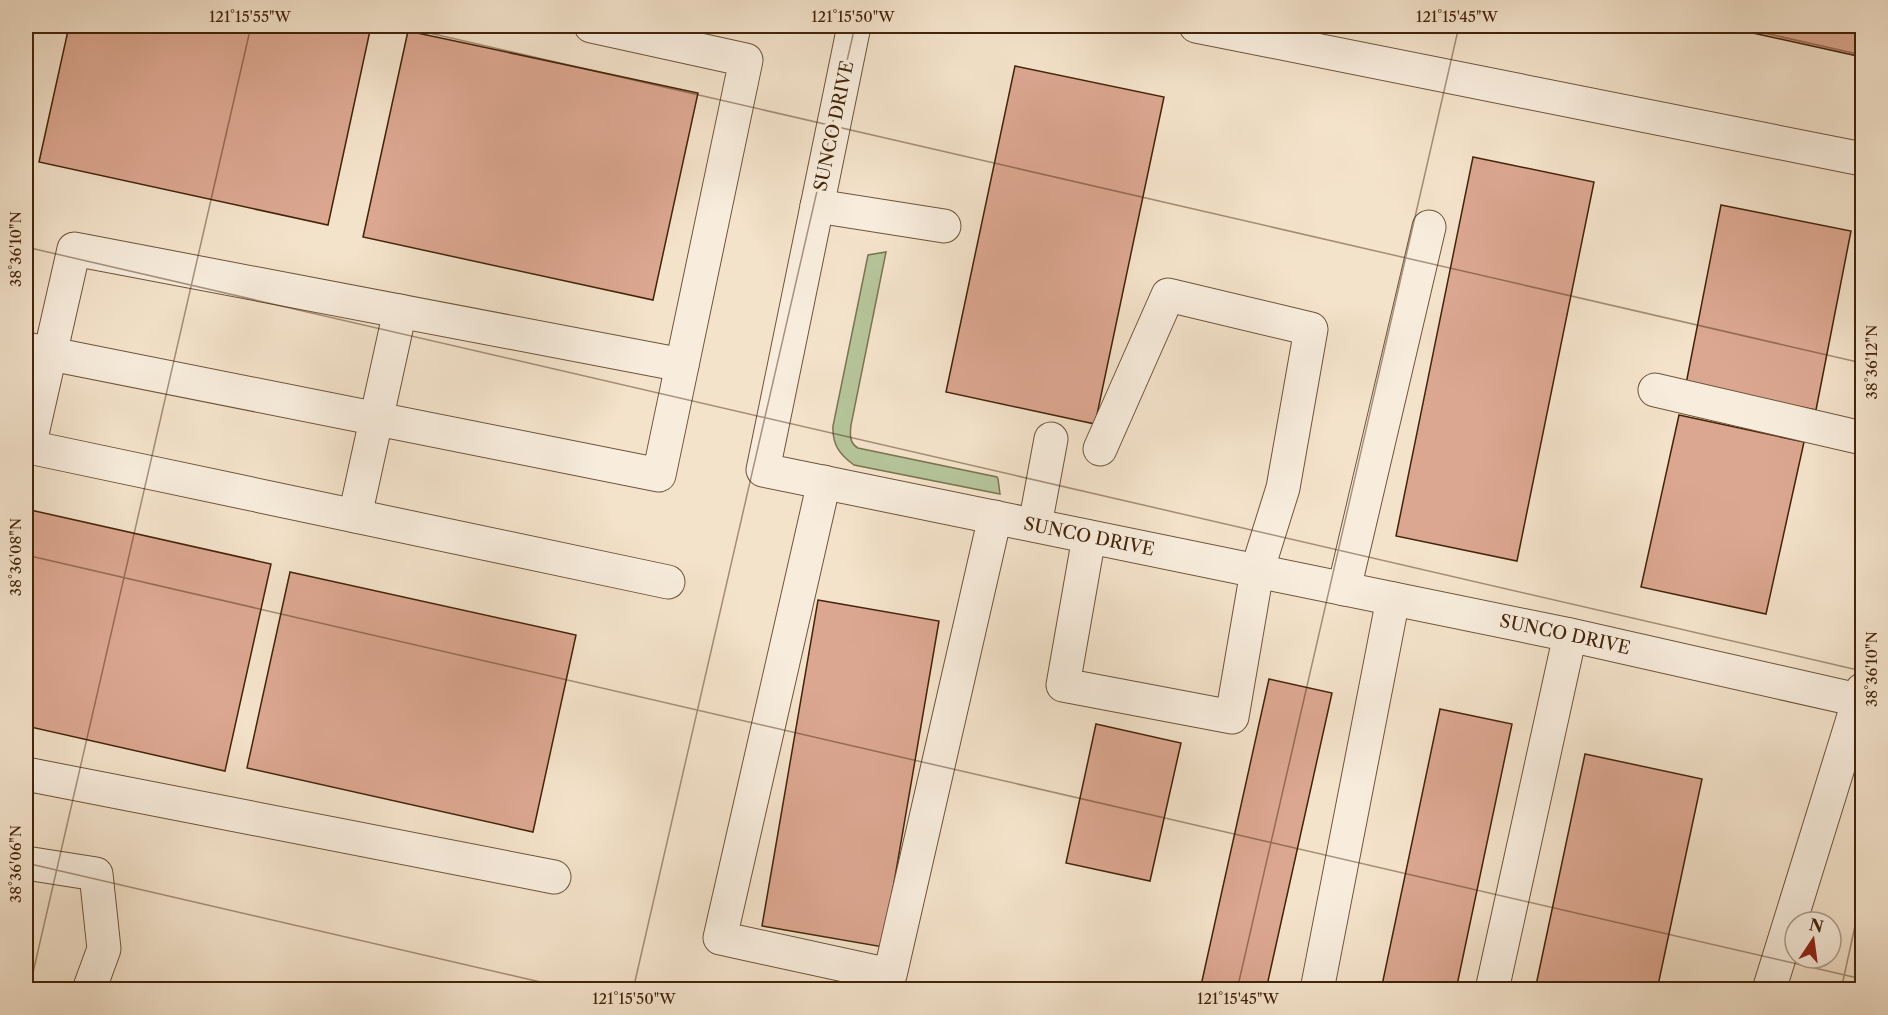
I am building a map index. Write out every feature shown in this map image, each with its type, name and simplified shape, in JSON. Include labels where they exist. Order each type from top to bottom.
[{"type":"street","points":[[38,351],[659,475],[746,60],[591,26]]},
{"type":"street","name":"SUNCO DRIVE","points":[[854,26],[763,470],[1860,695]]},
{"type":"street","points":[[1196,26],[1863,159]]},
{"type":"street","points":[[817,206],[944,226]]},
{"type":"street","points":[[1344,589],[1429,227]]},
{"type":"street","points":[[668,582],[29,447],[38,351],[74,249],[682,365]]},
{"type":"street","points":[[1089,537],[1063,685],[1232,717],[1257,571],[1283,489],[1311,329],[1168,295],[1100,449]]},
{"type":"street","points":[[355,516],[400,311]]},
{"type":"street","points":[[1655,390],[1863,438]]},
{"type":"street","points":[[1035,525],[1051,439]]},
{"type":"street","points":[[825,482],[720,938],[890,975],[995,517]]},
{"type":"street","points":[[1317,990],[1393,599]]},
{"type":"street","points":[[1492,990],[1570,635]]},
{"type":"street","points":[[1769,990],[1860,695]]},
{"type":"street","points":[[26,774],[554,877]]},
{"type":"street","points":[[26,863],[96,874],[104,949],[89,990]]},
{"type":"green space","points":[[886,252],[851,425],[852,441],[858,448],[997,477],[1000,494],[854,465],[840,453],[835,443],[833,426],[868,255]]},
{"type":"building","points":[[69,26],[371,26],[328,225],[39,162]]},
{"type":"building","points":[[1721,26],[1862,26],[1862,57]]},
{"type":"building","points":[[408,31],[698,93],[653,300],[363,237]]},
{"type":"building","points":[[1015,66],[1164,97],[1095,424],[946,392]]},
{"type":"building","points":[[1473,157],[1594,182],[1517,561],[1396,536]]},
{"type":"building","points":[[1721,205],[1851,231],[1816,410],[1686,384]]},
{"type":"building","points":[[1679,415],[1804,442],[1766,614],[1641,587]]},
{"type":"building","points":[[26,509],[271,564],[225,771],[26,726]]},
{"type":"building","points":[[290,572],[576,635],[533,832],[247,768]]},
{"type":"building","points":[[818,600],[939,621],[883,947],[762,926]]},
{"type":"building","points":[[1269,679],[1332,693],[1266,990],[1200,990]]},
{"type":"building","points":[[1440,709],[1512,724],[1456,990],[1381,990]]},
{"type":"building","points":[[1096,724],[1181,743],[1150,881],[1066,863]]},
{"type":"building","points":[[1585,754],[1702,779],[1657,990],[1535,990]]}]
